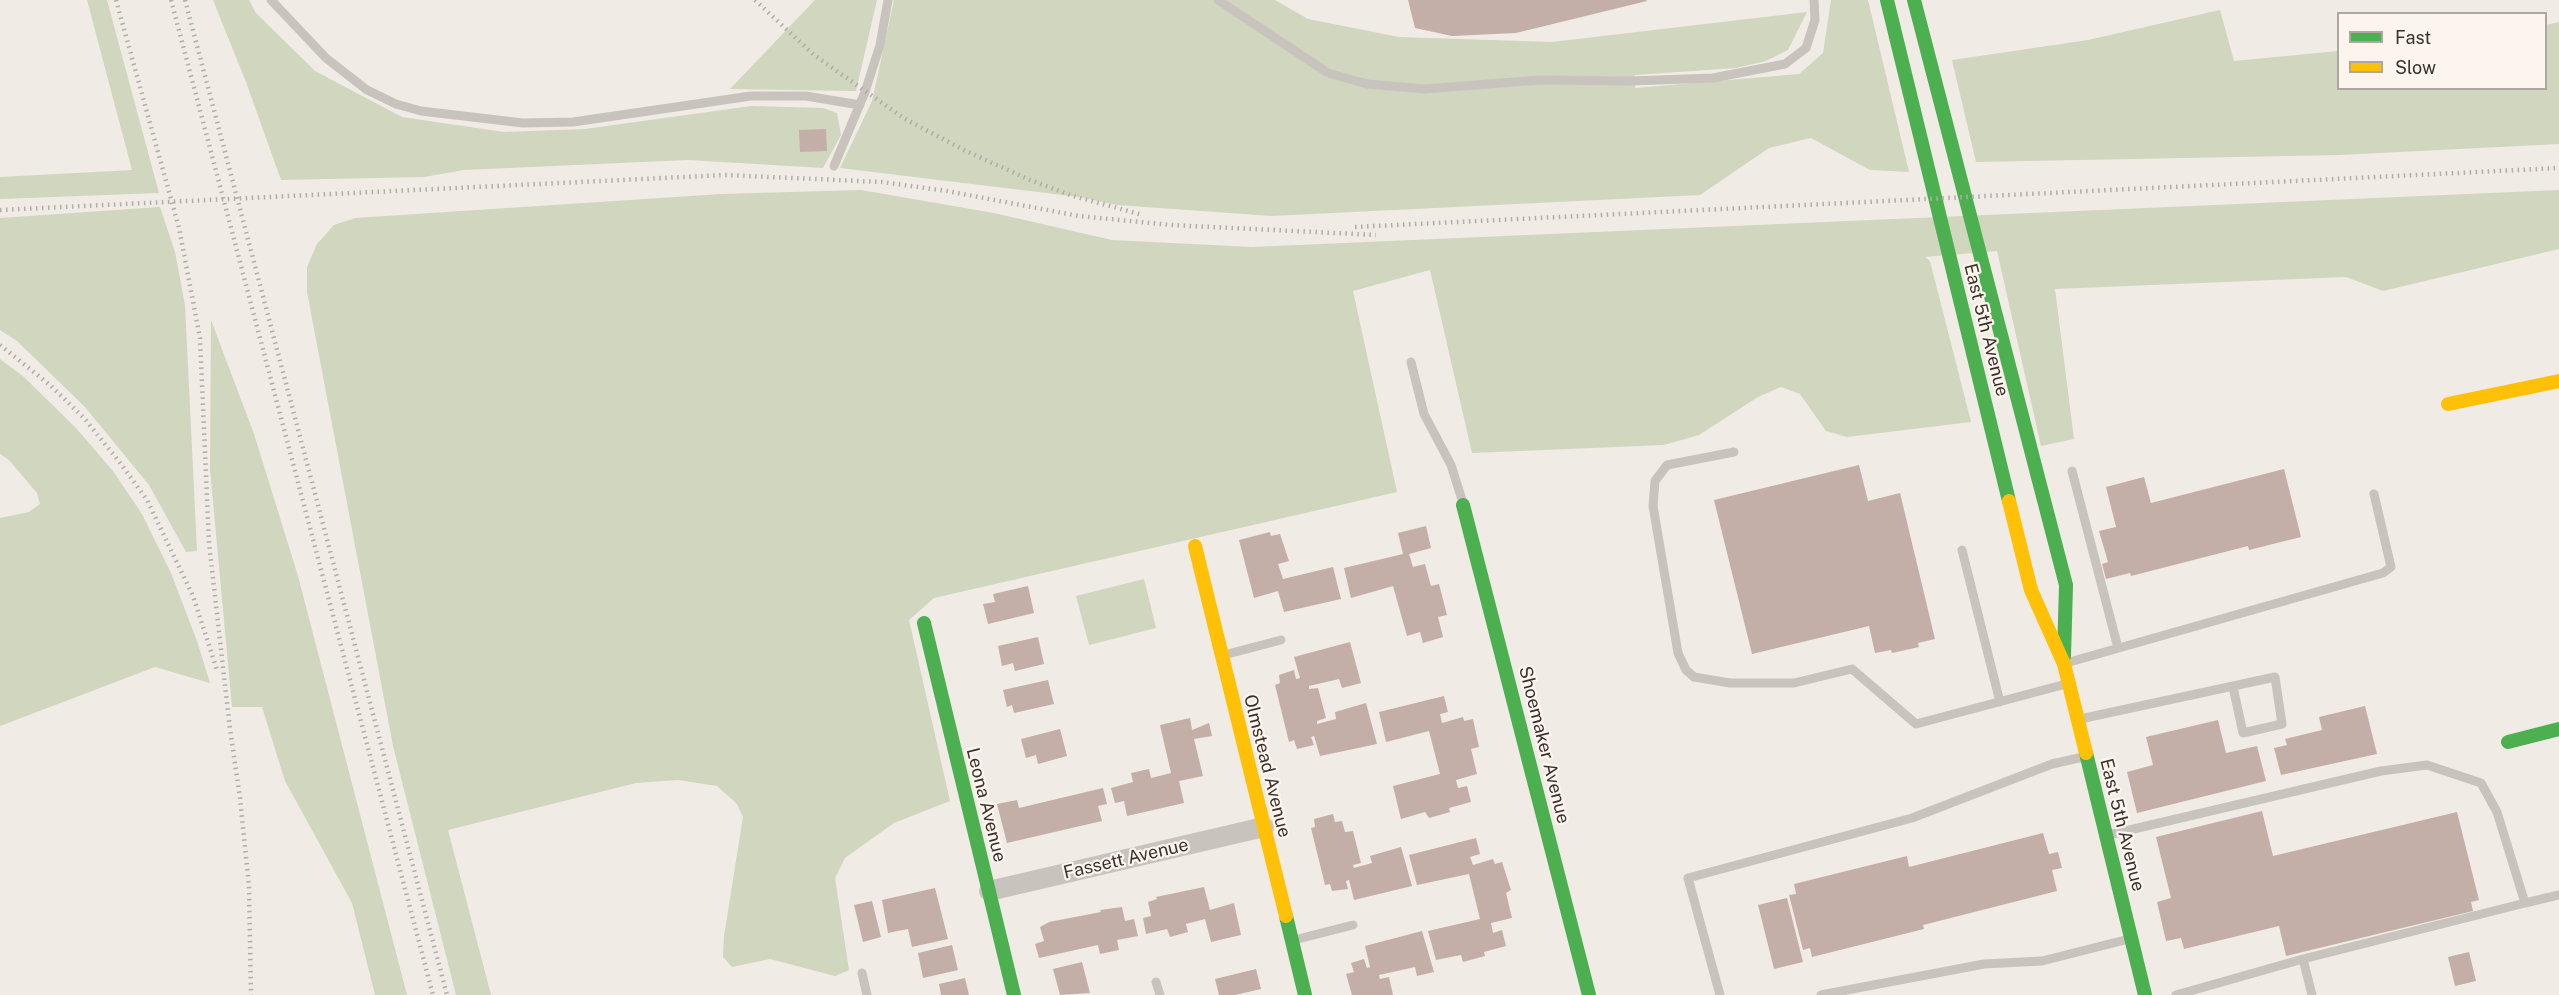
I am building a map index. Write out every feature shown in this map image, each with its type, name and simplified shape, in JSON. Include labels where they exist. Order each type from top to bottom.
[{"type":"main road","name":"East 5th Avenue","points":[[1887,0],[2031,590],[2064,663]]},
{"type":"main road","name":"East 5th Avenue","points":[[1914,0],[2066,585],[2064,663],[2068,684],[2145,995]]},
{"type":"main road","points":[[2448,404],[2559,381]]},
{"type":"main road","name":"Shoemaker Avenue","points":[[1463,505],[1589,995]]},
{"type":"main road","name":"Olmstead Avenue","points":[[1195,546],[1305,995]]},
{"type":"main road","name":"Leona Avenue","points":[[924,623],[1014,995]]},
{"type":"main road","points":[[2508,742],[2559,729]]},
{"type":"street","name":"Fassett Avenue","points":[[989,891],[1264,826]]},
{"type":"lane","points":[[271,0],[326,58],[367,90],[396,104],[421,111],[523,123],[573,122],[751,96],[806,96],[860,105]]},
{"type":"lane","points":[[834,166],[860,105],[880,45],[888,0]]},
{"type":"lane","points":[[1218,0],[1329,73],[1367,84],[1424,89],[1540,80],[1631,81],[1713,78],[1785,64],[1806,48],[1815,20],[1814,0]]},
{"type":"lane","points":[[1411,362],[1424,414],[1450,465],[1463,505]]},
{"type":"lane","points":[[1734,452],[1667,465],[1655,481],[1653,506],[1678,653],[1686,670],[1694,677],[1731,683],[1794,683],[1852,669],[1916,724],[2068,684]]},
{"type":"lane","points":[[2072,471],[2118,648]]},
{"type":"lane","points":[[2064,663],[2384,573],[2391,567],[2374,494]]},
{"type":"lane","points":[[1962,550],[2000,702]]},
{"type":"lane","points":[[1222,655],[1281,640]]},
{"type":"lane","points":[[2078,720],[2275,677],[2282,724],[2243,733],[2233,687]]},
{"type":"lane","points":[[1720,995],[1688,878],[1912,818],[2052,764],[2086,756]]},
{"type":"lane","points":[[2106,836],[2381,771],[2427,765],[2481,783],[2497,812],[2525,903]]},
{"type":"lane","points":[[2176,995],[2303,959],[2559,895]]},
{"type":"lane","points":[[1292,940],[1353,925]]},
{"type":"lane","points":[[1821,995],[1984,964],[2042,961],[2131,939]]},
{"type":"lane","points":[[2303,959],[2312,995]]},
{"type":"lane","points":[[862,973],[867,995]]},
{"type":"lane","points":[[1156,982],[1160,995]]},
{"type":"green space","points":[[87,0],[107,0],[159,193],[0,199],[0,177],[132,170]]},
{"type":"green space","points":[[213,0],[249,0],[256,13],[315,71],[402,117],[504,132],[585,129],[751,106],[823,108],[837,113],[841,135],[823,168],[688,160],[464,170],[424,177],[281,180],[246,82]]},
{"type":"green space","points":[[815,0],[877,0],[856,91],[730,89]]},
{"type":"green space","points":[[894,0],[1275,0],[1308,19],[1399,37],[1552,42],[1807,12],[1788,50],[1766,61],[1736,68],[1635,75],[1635,88],[1799,74],[1823,53],[1831,0],[1868,0],[1909,172],[1870,170],[1811,138],[1769,148],[1700,195],[1272,216],[1117,205],[1079,197],[840,168],[872,101]]},
{"type":"green space","points":[[2220,10],[2234,61],[2337,51],[2337,90],[2547,90],[2547,25],[2559,22],[2559,144],[2340,155],[1976,162],[1952,60],[2088,40]]},
{"type":"green space","points":[[861,190],[994,213],[1112,240],[1252,247],[2559,190],[2559,249],[2383,291],[2346,277],[2055,289],[2074,439],[2041,446],[1997,251],[1925,257],[1930,261],[1971,422],[1847,437],[1826,431],[1800,394],[1781,387],[1758,397],[1699,435],[1664,445],[1472,453],[1430,270],[1353,291],[1397,492],[934,598],[909,620],[950,801],[894,823],[845,858],[835,878],[849,970],[835,976],[770,959],[732,967],[723,957],[724,936],[743,817],[737,804],[717,786],[678,780],[636,783],[448,830],[491,995],[456,995],[393,746],[307,292],[307,267],[317,244],[334,225],[355,218],[721,194]]},
{"type":"green space","points":[[160,207],[175,252],[185,305],[197,551],[186,552],[149,485],[85,407],[17,341],[0,330],[0,218]]},
{"type":"green space","points":[[211,320],[254,434],[298,576],[407,995],[375,995],[352,903],[285,781],[262,707],[232,707],[210,469]]},
{"type":"green space","points":[[0,359],[24,377],[76,428],[113,471],[142,514],[171,573],[210,683],[155,667],[0,726],[0,518],[29,512],[40,504],[37,493],[9,460],[0,454]]},
{"type":"green space","points":[[1144,579],[1156,628],[1089,645],[1076,596]]},
{"type":"building","points":[[1408,0],[1647,1],[1516,33],[1452,36],[1415,28]]},
{"type":"building","points":[[826,129],[827,151],[800,152],[799,130]]},
{"type":"building","points":[[1859,465],[1868,501],[1900,493],[1935,639],[1918,643],[1919,647],[1892,653],[1891,650],[1875,653],[1869,626],[1752,654],[1714,500]]},
{"type":"building","points":[[2284,469],[2301,537],[2249,550],[2248,546],[2131,576],[2130,573],[2106,579],[2102,564],[2108,562],[2099,531],[2116,527],[2106,487],[2144,477],[2151,503]]},
{"type":"building","points":[[1426,526],[1431,548],[1409,554],[1413,567],[1425,564],[1431,586],[1439,584],[1447,615],[1438,617],[1443,637],[1423,643],[1420,632],[1407,636],[1393,586],[1351,598],[1344,568],[1403,554],[1398,533]]},
{"type":"building","points":[[1270,532],[1271,536],[1280,534],[1289,561],[1278,564],[1283,579],[1333,567],[1341,599],[1284,612],[1278,591],[1254,598],[1239,540]]},
{"type":"building","points":[[1028,586],[1034,613],[988,624],[983,604],[995,602],[993,594]]},
{"type":"building","points":[[1038,637],[1044,664],[1015,671],[1013,663],[1002,666],[998,646]]},
{"type":"building","points":[[1350,642],[1361,683],[1342,688],[1339,679],[1309,686],[1309,689],[1318,688],[1326,718],[1317,721],[1317,724],[1336,719],[1335,712],[1366,703],[1377,744],[1320,756],[1314,736],[1311,737],[1314,745],[1297,749],[1294,740],[1289,742],[1275,685],[1280,683],[1279,675],[1294,670],[1296,679],[1300,678],[1294,657]]},
{"type":"building","points":[[1048,680],[1054,704],[1014,713],[1012,705],[1007,707],[1003,690]]},
{"type":"building","points":[[1444,696],[1448,712],[1440,714],[1442,723],[1463,717],[1464,721],[1473,719],[1479,747],[1471,749],[1477,774],[1456,780],[1458,788],[1467,786],[1471,802],[1449,808],[1450,812],[1429,818],[1425,812],[1401,819],[1393,786],[1440,774],[1429,731],[1386,742],[1379,712]]},
{"type":"building","points":[[2365,706],[2377,754],[2281,775],[2274,748],[2287,745],[2285,739],[2322,730],[2319,717]]},
{"type":"building","points":[[1190,718],[1192,730],[1209,723],[1212,736],[1194,739],[1203,776],[1179,781],[1184,803],[1127,816],[1124,801],[1115,803],[1111,788],[1133,782],[1131,773],[1149,769],[1151,778],[1171,773],[1160,725]]},
{"type":"building","points":[[2218,720],[2226,753],[2257,746],[2266,781],[2137,813],[2127,772],[2153,765],[2146,737]]},
{"type":"building","points":[[1060,729],[1067,756],[1038,764],[1036,755],[1026,758],[1021,739]]},
{"type":"building","points":[[1103,788],[1107,804],[1098,806],[1102,821],[1007,843],[997,804],[1017,800],[1019,808]]},
{"type":"building","points":[[2262,811],[2273,856],[2457,812],[2479,900],[2471,902],[2473,911],[2286,956],[2279,926],[2184,949],[2181,938],[2166,941],[2157,902],[2171,898],[2156,837]]},
{"type":"building","points":[[1333,814],[1335,822],[1342,821],[1345,832],[1353,831],[1361,863],[1353,865],[1354,868],[1372,863],[1370,856],[1401,847],[1412,886],[1354,900],[1349,880],[1346,881],[1348,889],[1332,891],[1330,884],[1325,885],[1311,828],[1315,827],[1314,819]]},
{"type":"building","points":[[2043,833],[2049,854],[2058,852],[2062,868],[2052,870],[2057,891],[1923,925],[1924,929],[1812,957],[1810,948],[1803,950],[1789,895],[1796,894],[1794,884],[1907,856],[1909,867]]},
{"type":"building","points":[[1476,838],[1480,854],[1470,857],[1473,865],[1493,859],[1495,864],[1502,862],[1511,890],[1506,893],[1512,918],[1491,923],[1493,933],[1502,930],[1506,946],[1484,952],[1485,956],[1463,962],[1461,955],[1436,960],[1428,931],[1480,919],[1469,874],[1417,885],[1409,855]]},
{"type":"building","points":[[1204,887],[1210,910],[1234,903],[1241,935],[1211,942],[1205,919],[1186,924],[1188,932],[1170,937],[1167,929],[1146,934],[1143,918],[1151,916],[1148,902],[1157,899],[1156,897]]},
{"type":"building","points":[[935,888],[948,939],[912,947],[908,929],[888,933],[882,900]]},
{"type":"building","points":[[1787,898],[1803,962],[1774,969],[1758,905]]},
{"type":"building","points":[[872,901],[881,937],[863,942],[854,905]]},
{"type":"building","points":[[1122,907],[1125,921],[1134,919],[1138,936],[1117,940],[1119,950],[1100,954],[1098,945],[1039,958],[1035,944],[1044,941],[1040,927],[1049,922]]},
{"type":"building","points":[[1422,931],[1434,972],[1417,976],[1415,967],[1379,975],[1380,979],[1389,977],[1393,995],[1352,995],[1346,974],[1354,972],[1351,963],[1364,959],[1367,968],[1370,967],[1365,946]]},
{"type":"building","points":[[952,945],[958,970],[923,978],[918,953]]},
{"type":"building","points":[[2469,952],[2476,981],[2455,986],[2448,957]]},
{"type":"building","points":[[1082,962],[1090,993],[1060,995],[1053,969]]},
{"type":"building","points":[[1256,969],[1261,989],[1235,995],[1219,995],[1215,979]]},
{"type":"building","points":[[965,978],[969,995],[941,995],[939,984]]},
{"type":"railway","points":[[116,0],[179,228],[200,338],[209,543],[249,886],[251,995]]},
{"type":"railway","points":[[171,0],[433,995]]},
{"type":"railway","points":[[185,0],[447,995]]},
{"type":"railway","points":[[755,0],[814,55],[905,119],[966,151],[1030,180],[1073,196],[1143,215]]},
{"type":"railway","points":[[1355,227],[2559,168]]},
{"type":"railway","points":[[0,210],[725,175],[882,182],[947,191],[1079,216],[1171,225],[1376,235]]},
{"type":"railway","points":[[0,345],[50,385],[84,418],[147,500],[193,596],[217,670]]},
{"type":"traffic: fast","points":[[1887,0],[2009,501]]},
{"type":"traffic: fast","points":[[1914,0],[2066,585],[2064,656]]},
{"type":"traffic: fast","points":[[1463,505],[1589,995]]},
{"type":"traffic: fast","points":[[924,623],[1014,995]]},
{"type":"traffic: fast","points":[[2508,742],[2559,729]]},
{"type":"traffic: fast","points":[[2086,753],[2145,995]]},
{"type":"traffic: fast","points":[[1286,916],[1305,995]]},
{"type":"traffic: slow","points":[[2448,404],[2559,381]]},
{"type":"traffic: slow","points":[[2009,501],[2031,590],[2064,664],[2086,753]]},
{"type":"traffic: slow","points":[[1195,546],[1286,916]]}]
